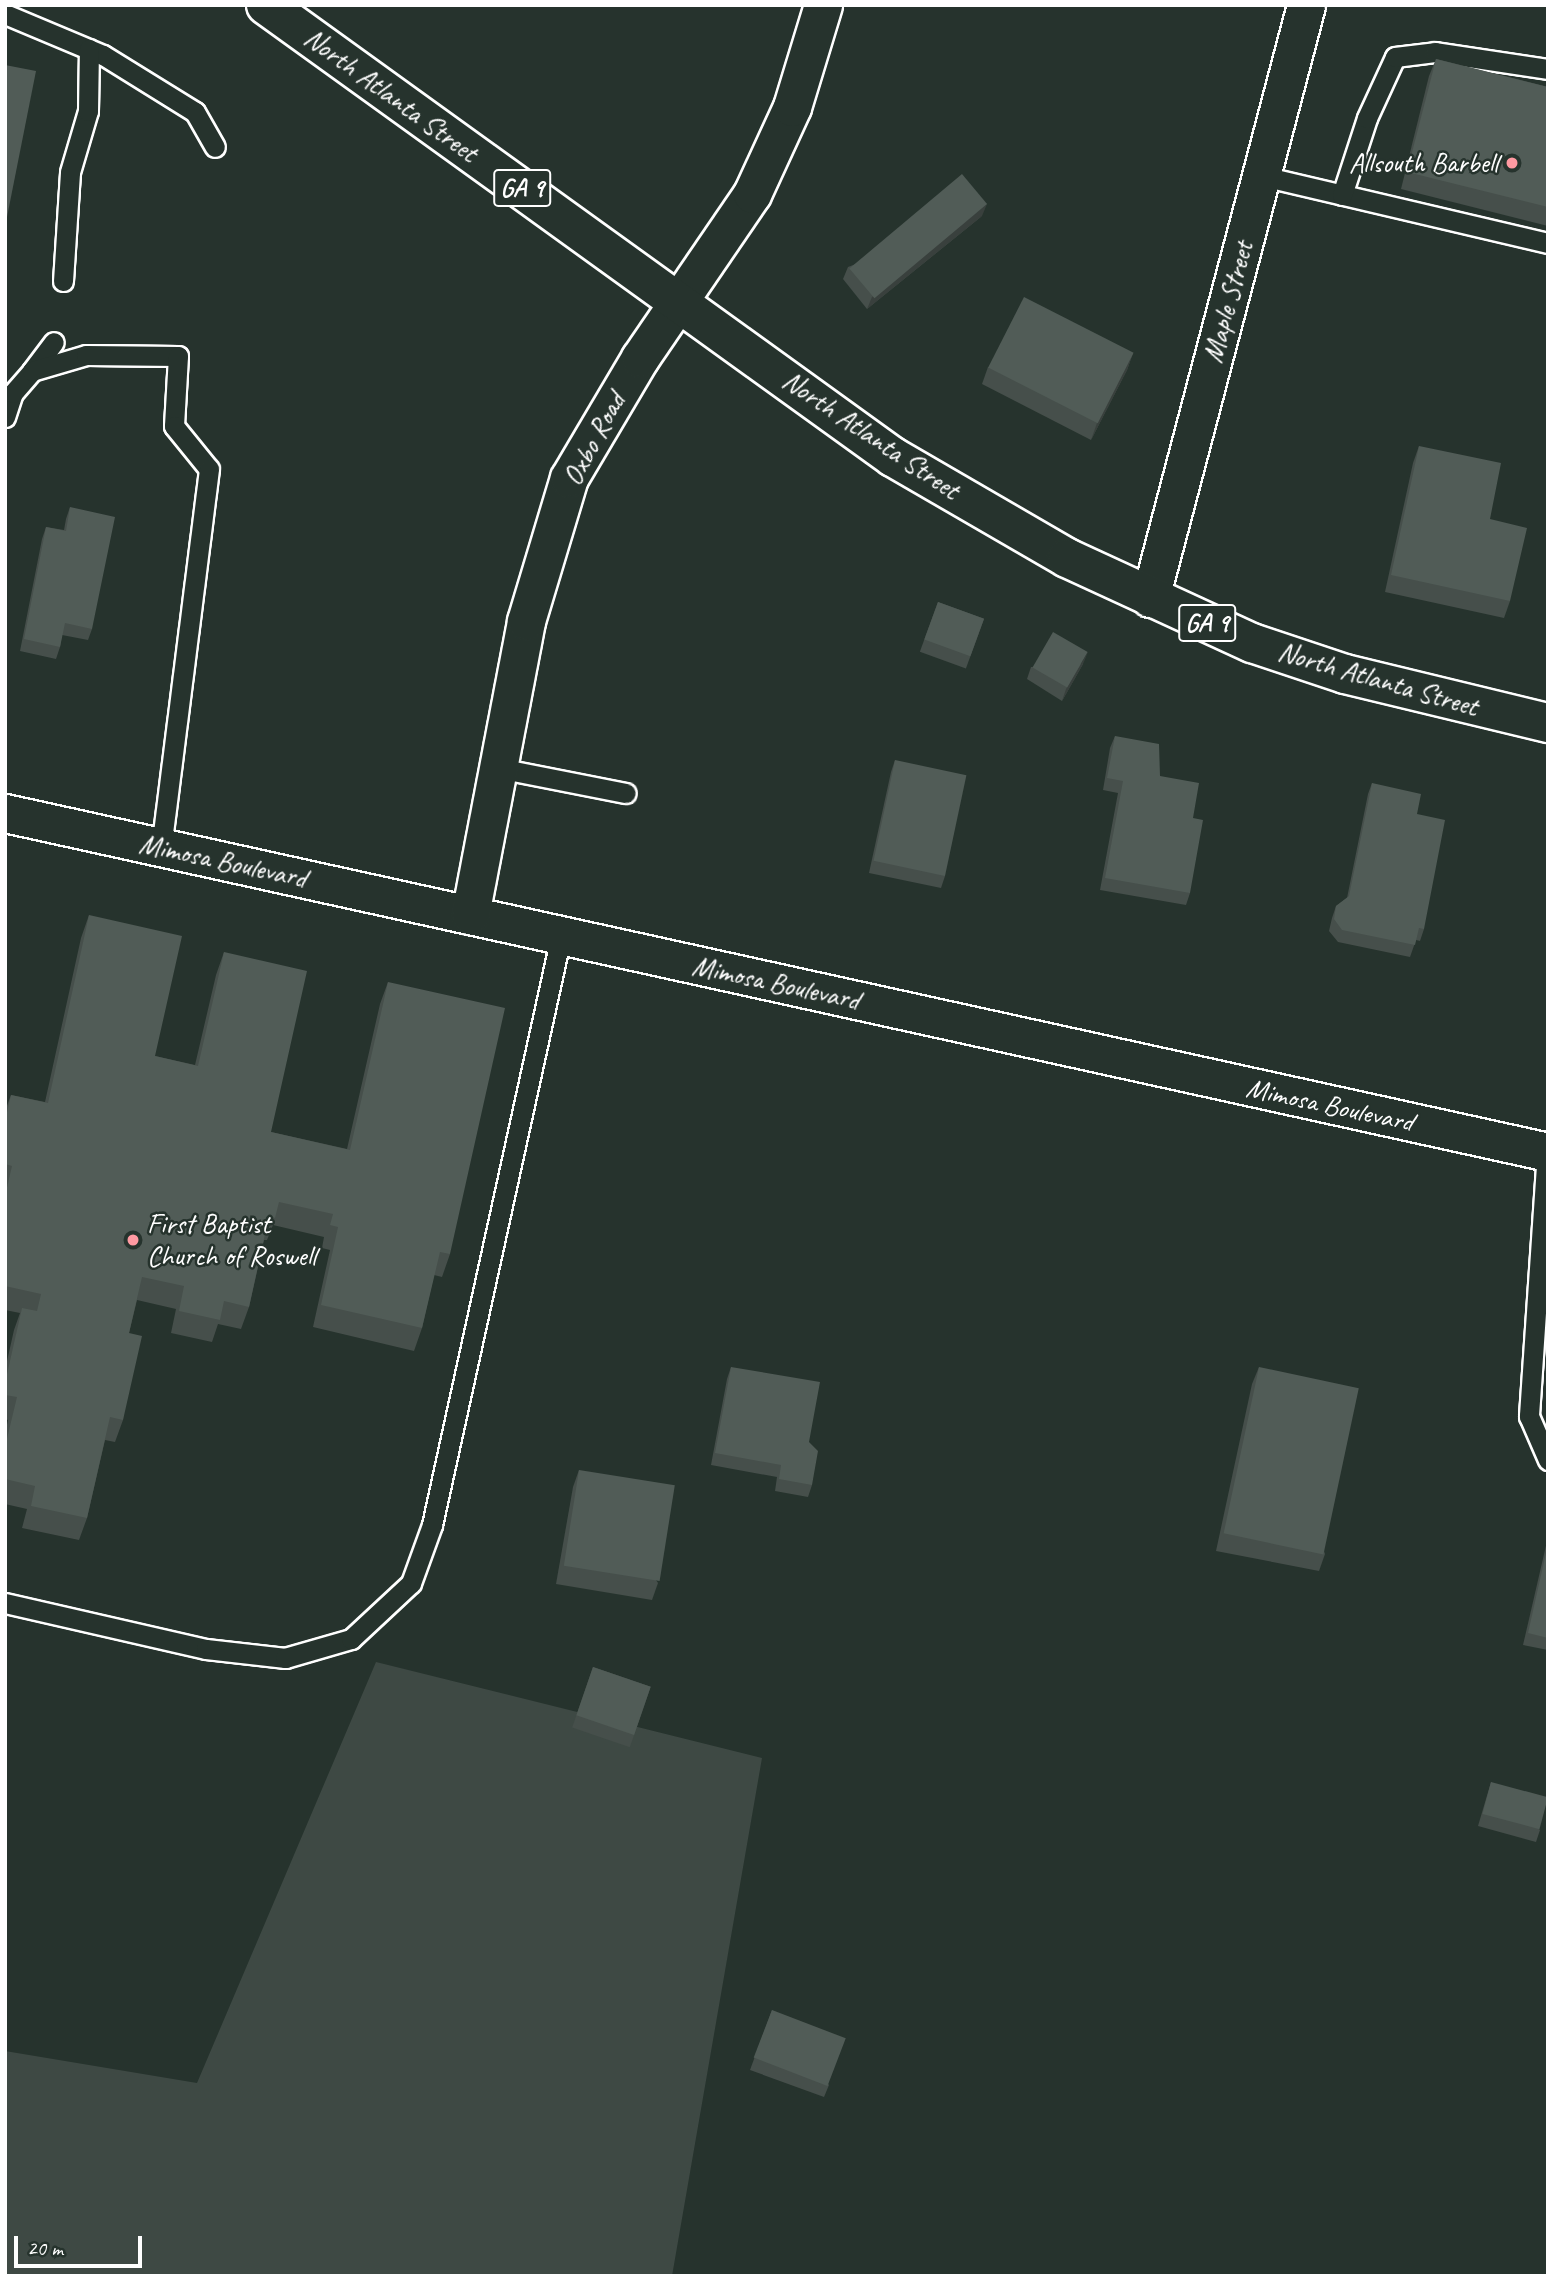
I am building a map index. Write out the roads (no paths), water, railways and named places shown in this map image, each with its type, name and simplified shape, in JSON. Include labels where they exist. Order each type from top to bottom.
[{"type":"highway","name":"North Atlanta Street","points":[[266,5],[893,457],[1067,558],[1252,643],[1345,674],[1548,723]]},
{"type":"street","name":"Oxbo Road","points":[[470,915],[526,621],[569,478],[678,301],[729,232],[772,156],[823,5]]},
{"type":"street","name":"Maple Street","points":[[1150,598],[1307,5]]},
{"type":"street","name":"Mimosa Boulevard","points":[[5,813],[1547,1152]]},
{"type":"lane","points":[[5,14],[89,49],[195,112],[215,147]]},
{"type":"lane","points":[[63,281],[70,172],[88,111],[89,49]]},
{"type":"lane","points":[[1342,195],[1367,118],[1395,57],[1435,52],[1548,69]]},
{"type":"lane","points":[[1262,176],[1548,243]]},
{"type":"lane","points":[[5,417],[13,393],[54,342]]},
{"type":"lane","points":[[32,371],[86,355],[178,356],[174,426],[209,469],[161,848]]},
{"type":"lane","points":[[498,768],[626,793]]},
{"type":"lane","points":[[5,1604],[206,1649],[285,1658],[351,1639],[411,1583],[435,1511],[561,936]]},
{"type":"lane","points":[[1547,1152],[1529,1416],[1548,1460]]},
{"type":"place","name":"Allsouth Barbell","points":[[1512,163]]},
{"type":"place","name":"First Baptist Church of Roswell","points":[[133,1240]]}]
